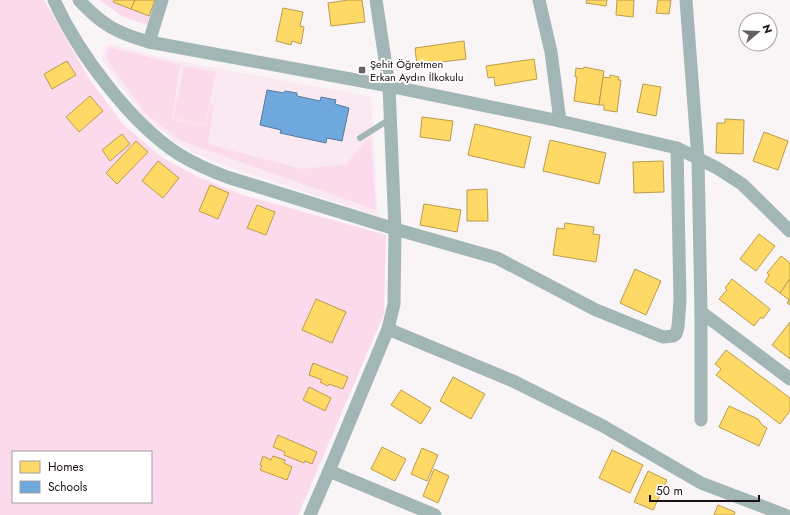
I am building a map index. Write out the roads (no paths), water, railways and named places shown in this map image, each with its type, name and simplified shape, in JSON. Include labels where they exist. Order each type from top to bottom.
[{"type":"street","points":[[54,0],[73,36],[97,71],[121,101],[150,131],[180,155],[227,177],[395,229],[497,258],[596,310],[663,337],[673,336],[676,334],[680,300],[676,148]]},
{"type":"street","points":[[79,0],[96,18],[117,32],[149,42],[389,86],[560,121],[676,148],[729,175],[742,184],[790,231]]},
{"type":"street","points":[[149,42],[162,0]]},
{"type":"street","points":[[310,515],[388,329],[394,299],[395,229],[389,86],[376,0]]},
{"type":"street","points":[[540,0],[551,52],[560,121]]},
{"type":"street","points":[[686,0],[698,159],[702,420]]},
{"type":"street","points":[[701,312],[790,379]]},
{"type":"street","points":[[388,329],[513,381],[596,422],[701,483],[785,515]]},
{"type":"street","points":[[329,471],[435,515]]},
{"type":"lane","points":[[360,138],[390,119]]},
{"type":"place","name":"Şehit Öğretmen Erkan Aydın İlkokulu","points":[[362,70]]}]
